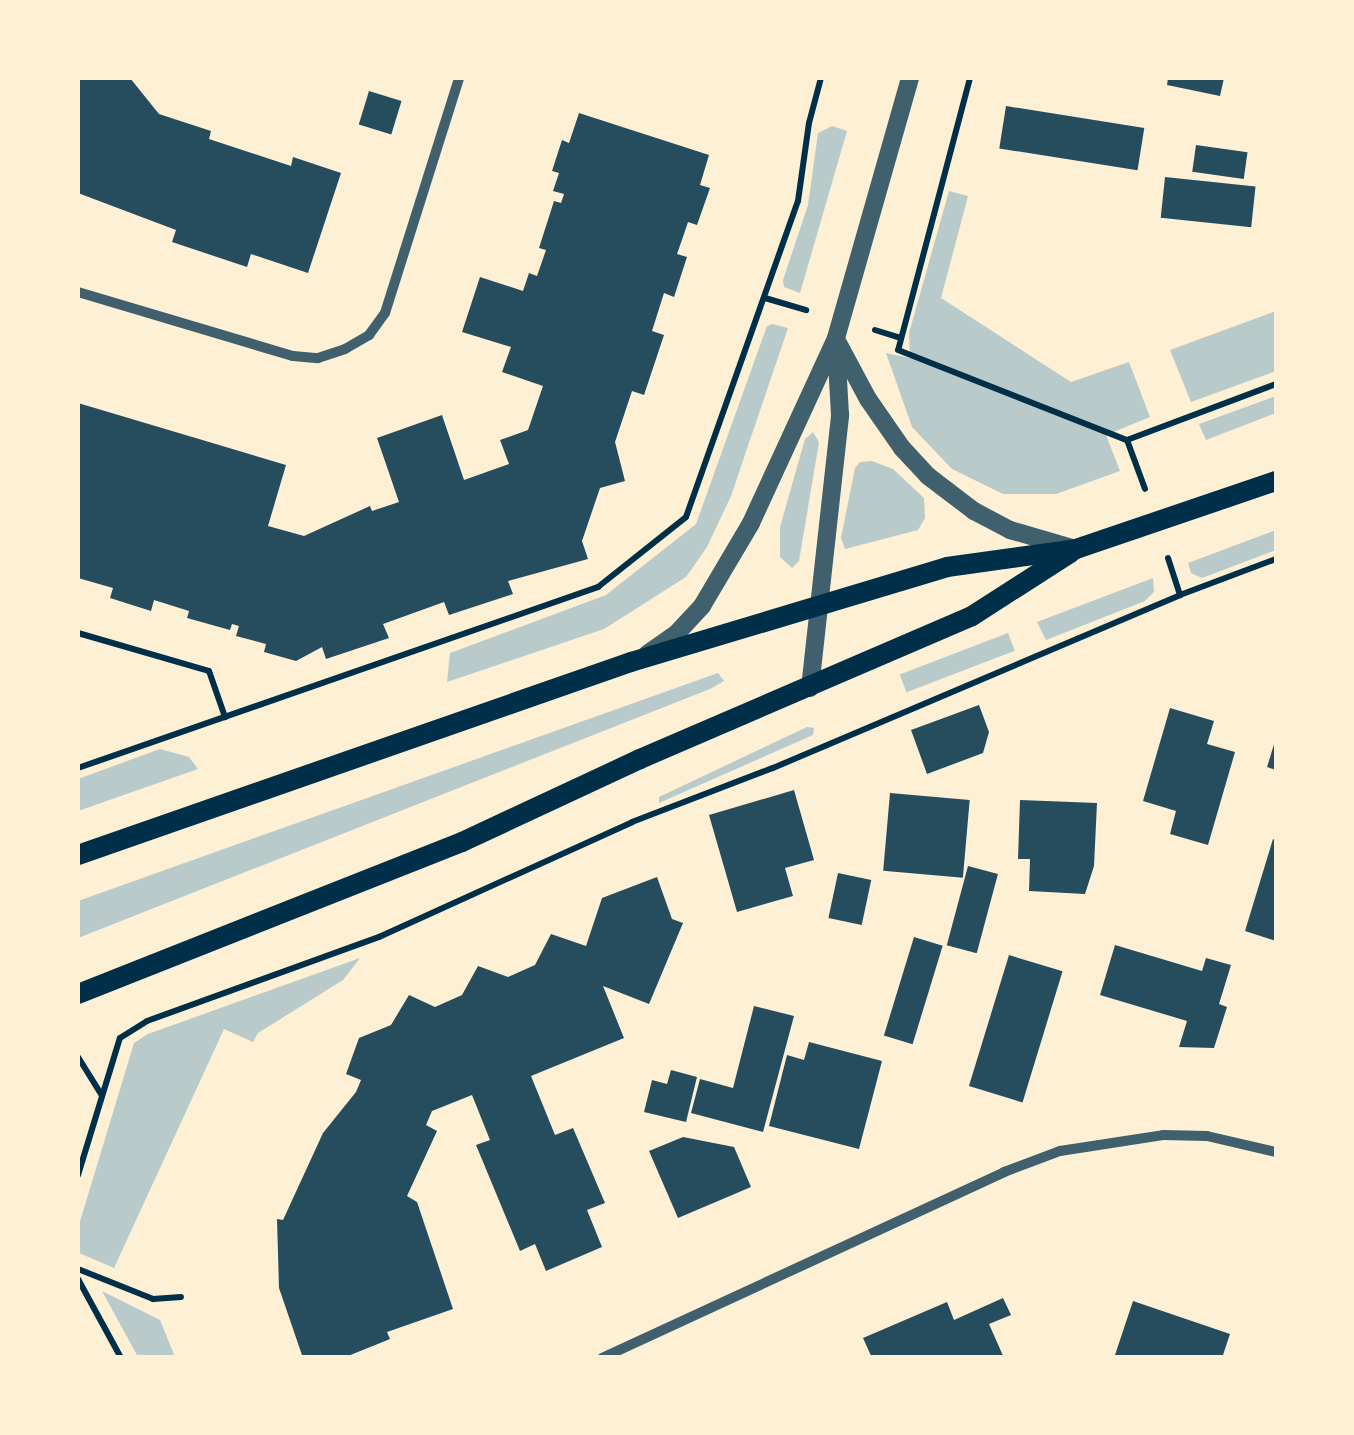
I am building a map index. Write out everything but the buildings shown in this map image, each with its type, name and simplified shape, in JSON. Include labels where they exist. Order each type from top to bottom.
[{"type":"main road","points":[[78,854],[632,662],[946,567],[1076,550],[1276,481]]},
{"type":"main road","points":[[78,994],[462,842],[640,759],[972,616],[1076,550]]},
{"type":"street","points":[[78,292],[292,356],[318,358],[370,335],[386,313],[459,78]]},
{"type":"street","points":[[632,662],[676,634],[710,594],[751,523],[836,338],[910,78]]},
{"type":"street","points":[[836,338],[879,415],[928,476],[974,512],[1010,530],[1076,550]]},
{"type":"street","points":[[810,688],[840,415],[836,338]]},
{"type":"street","points":[[602,1358],[1045,1156],[1091,1143],[1163,1135],[1207,1136],[1276,1152]]},
{"type":"path","points":[[78,768],[598,587],[686,518],[798,202],[809,123],[821,78]]},
{"type":"path","points":[[970,78],[898,350],[1127,440],[1276,384]]},
{"type":"path","points":[[78,1175],[120,1038],[147,1021],[368,942],[632,822],[773,768],[1180,595],[1276,559]]},
{"type":"path","points":[[78,633],[208,671],[225,717]]},
{"type":"path","points":[[78,1057],[102,1096]]},
{"type":"path","points":[[78,1269],[153,1298],[180,1297]]},
{"type":"path","points":[[78,1279],[121,1358]]},
{"type":"shaded area","points":[[832,126],[847,131],[800,293],[784,287],[783,280],[808,205],[818,133]]},
{"type":"shaded area","points":[[949,191],[968,196],[941,298],[1071,382],[1129,362],[1150,417],[1106,435],[1120,471],[1056,494],[1003,494],[952,469],[912,427],[886,353],[910,358],[909,333]]},
{"type":"shaded area","points":[[1276,311],[1276,371],[1191,402],[1170,350]]},
{"type":"shaded area","points":[[767,326],[788,328],[731,496],[707,547],[686,577],[604,629],[447,682],[450,653],[606,595],[696,524]]},
{"type":"shaded area","points":[[1276,396],[1276,413],[1206,440],[1199,424]]},
{"type":"shaded area","points":[[813,432],[819,442],[799,561],[792,568],[780,557],[780,527],[805,439]]},
{"type":"shaded area","points":[[872,461],[893,469],[924,498],[925,518],[918,530],[845,549],[841,538],[855,468],[860,462]]},
{"type":"shaded area","points":[[1276,530],[1276,550],[1202,578],[1191,573],[1188,563]]},
{"type":"shaded area","points":[[1153,578],[1154,592],[1145,601],[1046,640],[1037,622]]},
{"type":"shaded area","points":[[1008,633],[1015,651],[907,692],[900,675]]},
{"type":"shaded area","points":[[718,673],[724,681],[710,689],[78,938],[78,901]]},
{"type":"shaded area","points":[[807,727],[814,728],[813,735],[659,803],[659,797]]},
{"type":"shaded area","points":[[160,749],[189,757],[198,769],[78,811],[78,779]]},
{"type":"shaded area","points":[[360,958],[343,980],[258,1033],[253,1042],[224,1029],[114,1268],[79,1253],[78,1228],[134,1043],[148,1034]]},
{"type":"shaded area","points":[[102,1291],[160,1320],[175,1357],[138,1357]]}]
